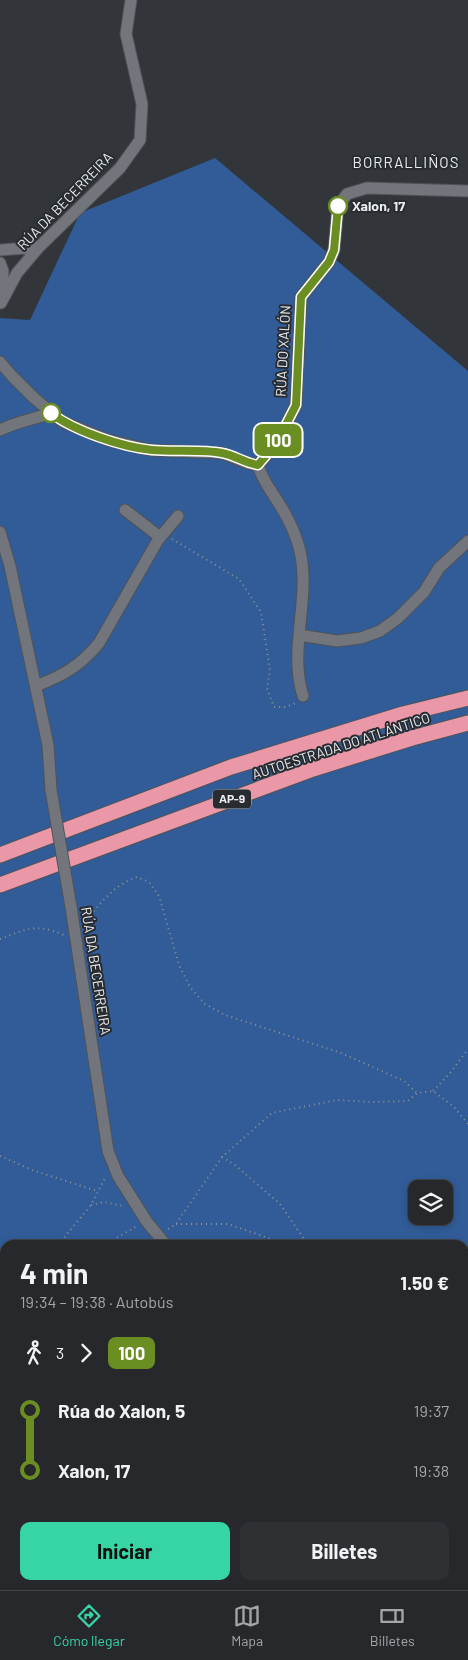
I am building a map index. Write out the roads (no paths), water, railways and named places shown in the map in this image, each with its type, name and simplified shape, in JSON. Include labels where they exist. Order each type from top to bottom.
[{"type":"highway","name":"AUTOESTRADA DO ATLÁNTICO","points":[[0,855],[231,767],[403,714],[468,698]]},
{"type":"highway","name":"AUTOESTRADA DO ATLÁNTICO","points":[[0,885],[313,769],[412,738],[468,723]]},
{"type":"street","name":"RÚA DA BECERREIRA","points":[[1,306],[17,273],[39,248],[120,168],[140,140],[142,104],[126,34],[131,0]]},
{"type":"street","name":"RÚA DO XALÓN","points":[[258,465],[276,444],[296,405],[301,297],[329,262],[334,250],[338,206],[347,194],[367,188],[468,191]]},
{"type":"street","points":[[0,250],[39,248]]},
{"type":"street","name":"RÚA DA BECERREIRA","points":[[0,263],[3,271],[1,306]]},
{"type":"street","points":[[0,362],[17,382],[62,422],[108,440],[150,450],[222,453],[247,463],[258,465],[261,477],[279,503],[293,531],[300,551],[304,586],[299,635],[298,680],[303,696]]},
{"type":"street","points":[[0,430],[14,423],[28,421],[51,413]]},
{"type":"street","points":[[125,510],[162,536]]},
{"type":"street","points":[[36,686],[61,676],[87,657],[99,642],[162,536],[178,516]]},
{"type":"street","name":"RÚA DA BECERREIRA","points":[[0,532],[10,566],[48,745],[51,790],[71,907],[108,1151],[118,1176],[147,1222],[162,1240]]},
{"type":"street","points":[[299,635],[337,641],[361,638],[380,631],[398,618],[424,592],[439,568],[468,540]]},
{"type":"place","name":"Xalon, 17","points":[[338,206]]},
{"type":"district","name":"BORRALLIÑOS","points":[[406,163]]}]
